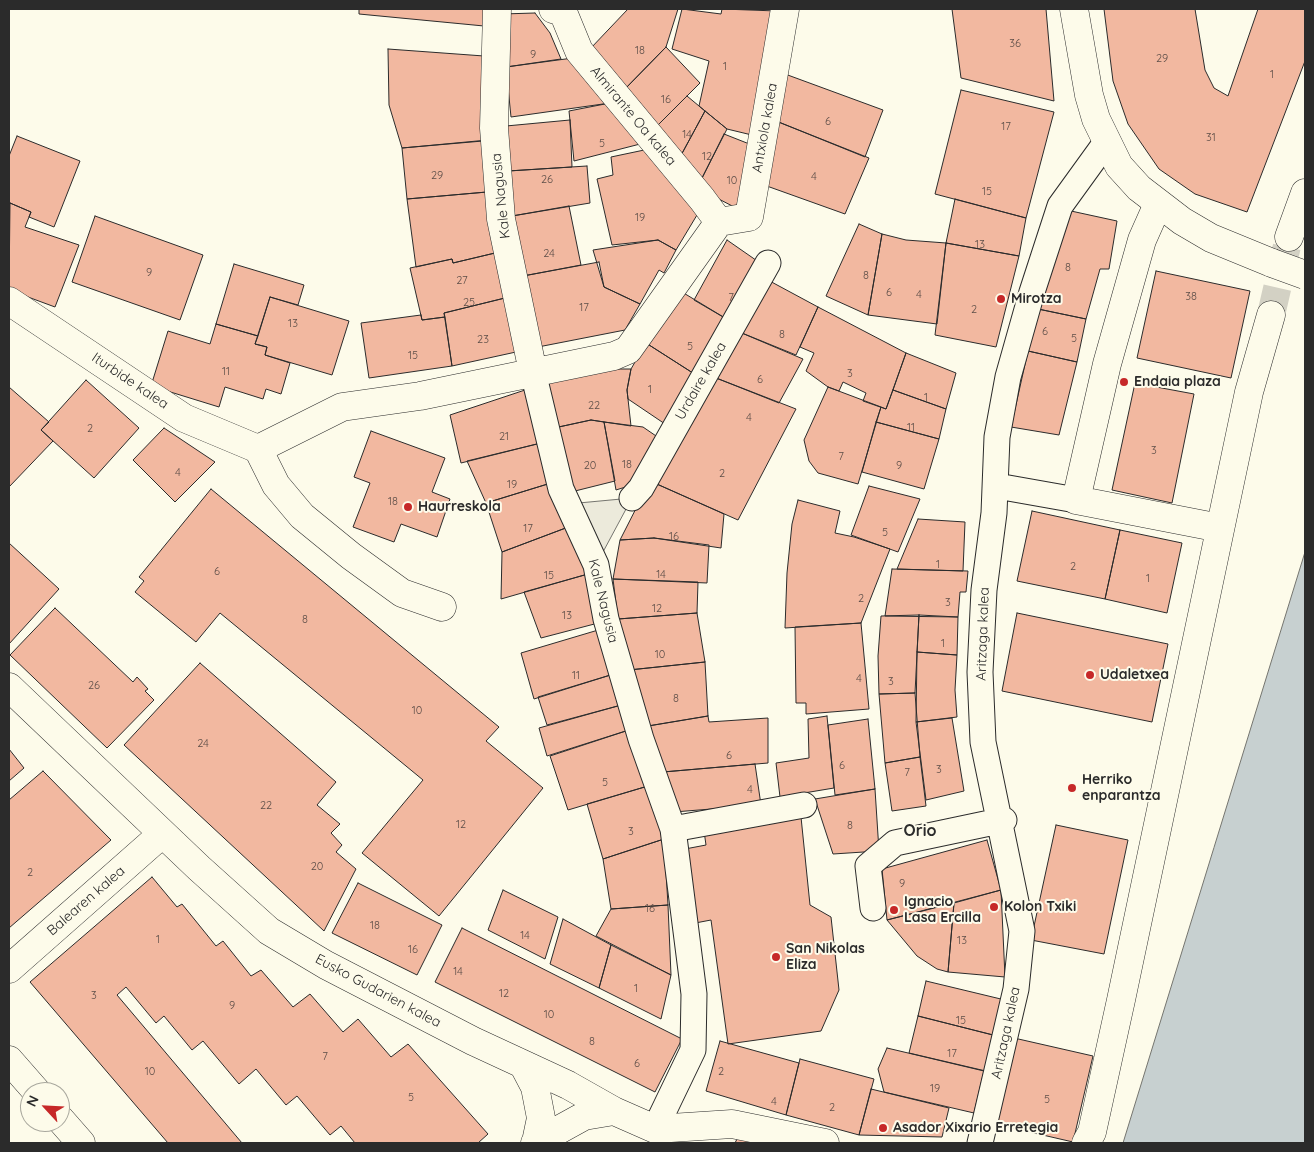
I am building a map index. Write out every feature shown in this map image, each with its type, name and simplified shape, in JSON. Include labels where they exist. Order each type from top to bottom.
[{"type":"main road","name":"Kale Nagusia","points":[[497,9],[494,128],[501,220],[533,372]]},
{"type":"main road","name":"Antxiola kalea","points":[[719,222],[749,217],[785,9]]},
{"type":"main road","points":[[1074,9],[1089,95],[1096,119],[1120,166],[1139,188],[1158,204],[1211,238],[1305,275]]},
{"type":"main road","name":"Almirante Oa kalea","points":[[561,10],[579,51],[719,222]]},
{"type":"main road","points":[[1289,237],[1305,193]]},
{"type":"main road","points":[[1158,204],[1142,240],[1107,364],[1076,500],[1220,528]]},
{"type":"main road","points":[[442,607],[402,593],[351,556],[302,516],[276,485],[258,449],[342,407],[420,396],[614,356],[628,350],[719,222]]},
{"type":"main road","name":"Iturbide kalea","points":[[9,301],[184,418],[258,449]]},
{"type":"main road","points":[[1086,1143],[1092,1132],[1249,392],[1271,315]]},
{"type":"main road","name":"Eusko Gudarien kalea","points":[[9,687],[162,834],[269,932],[326,965],[524,1066],[568,1085],[661,1136],[732,1124],[825,1143]]},
{"type":"main road","name":"Balearen kalea","points":[[9,969],[162,834]]},
{"type":"main road","points":[[9,1060],[28,1082]]},
{"type":"main road","points":[[524,1066],[536,1087],[541,1118],[536,1143]]},
{"type":"main road","points":[[536,1143],[584,1116],[614,1111]]},
{"type":"main road","points":[[70,1130],[81,1143]]},
{"type":"street","name":"Aritzaga kalea","points":[[980,1143],[1016,989],[1022,931],[1001,821],[982,742],[980,672],[984,590],[997,486],[997,437],[1008,377],[1032,292],[1060,206],[1107,141]]},
{"type":"street","name":"Urdaire kalea","points":[[632,498],[641,488],[768,263]]},
{"type":"street","name":"Kale Nagusia","points":[[533,372],[561,489],[596,565],[606,619],[641,738],[673,830],[694,994],[692,1050],[661,1136]]},
{"type":"street","points":[[997,486],[1076,500]]},
{"type":"street","points":[[673,830],[804,805]]},
{"type":"street","points":[[873,908],[868,866],[895,843],[1001,821]]},
{"type":"shaded area","points":[[632,498],[596,565],[568,504]]},
{"type":"shaded area","points":[[1305,552],[1305,1143],[1123,1143]]},
{"type":"building","points":[[359,9],[485,9],[484,26],[359,14]]},
{"type":"building","points":[[628,9],[678,9],[666,47],[623,91],[590,49]]},
{"type":"building","points":[[682,9],[721,14],[722,9],[777,11],[756,136],[727,129],[699,106],[709,61],[672,49]]},
{"type":"building","points":[[952,9],[1046,9],[1054,101],[961,78]]},
{"type":"building","points":[[1104,9],[1195,9],[1205,70],[1214,88],[1228,96],[1258,9],[1305,9],[1305,61],[1247,212],[1195,194],[1159,169],[1128,124],[1113,81]]},
{"type":"building","points":[[535,13],[550,33],[561,59],[506,67],[502,14]]},
{"type":"building","points":[[666,47],[700,83],[655,128],[623,91]]},
{"type":"building","points":[[388,49],[484,56],[488,140],[402,148],[389,105]]},
{"type":"building","points":[[573,58],[610,103],[511,117],[506,67]]},
{"type":"building","points":[[785,74],[883,110],[865,157],[776,121]]},
{"type":"building","points":[[961,90],[1054,112],[1026,218],[935,194]]},
{"type":"building","points":[[687,96],[705,111],[679,159],[655,128]]},
{"type":"building","points":[[610,103],[644,143],[574,161],[569,111]]},
{"type":"building","points":[[705,111],[727,129],[699,184],[679,159]]},
{"type":"building","points":[[570,120],[572,167],[508,171],[506,126]]},
{"type":"building","points":[[776,121],[869,158],[845,214],[764,185]]},
{"type":"building","points":[[724,134],[757,147],[740,210],[711,195],[699,184]]},
{"type":"building","points":[[17,136],[80,161],[54,227],[29,217],[31,212],[10,203],[9,206],[9,156]]},
{"type":"building","points":[[483,141],[487,192],[407,199],[402,148]]},
{"type":"building","points":[[649,149],[700,210],[676,250],[658,240],[612,245],[597,179],[613,175],[611,157]]},
{"type":"building","points":[[587,166],[590,203],[512,216],[508,171]]},
{"type":"building","points":[[487,192],[495,253],[453,263],[452,259],[416,267],[407,199]]},
{"type":"building","points":[[955,199],[1026,218],[1019,256],[946,243]]},
{"type":"building","points":[[10,203],[31,212],[25,227],[79,245],[55,307],[9,290]]},
{"type":"building","points":[[569,206],[581,265],[523,276],[512,216]]},
{"type":"building","points":[[1071,211],[1117,221],[1109,269],[1100,269],[1086,319],[1038,309]]},
{"type":"building","points":[[95,216],[203,255],[180,320],[72,282]]},
{"type":"building","points":[[859,224],[882,234],[868,315],[826,296]]},
{"type":"building","points":[[882,234],[906,240],[946,243],[937,324],[868,315]]},
{"type":"building","points":[[658,240],[676,250],[664,273],[659,270],[640,304],[604,287],[593,250]]},
{"type":"building","points":[[727,240],[763,265],[730,321],[694,300]]},
{"type":"building","points":[[946,243],[1019,256],[996,347],[935,335]]},
{"type":"building","points":[[495,253],[505,298],[444,313],[445,317],[422,320],[410,268],[452,259],[453,263]]},
{"type":"building","points":[[599,262],[604,287],[640,304],[625,330],[538,347],[523,276]]},
{"type":"building","points":[[234,264],[304,285],[298,305],[270,297],[258,336],[216,324]]},
{"type":"building","points":[[1156,271],[1250,291],[1231,378],[1137,358]]},
{"type":"building","points":[[766,279],[818,307],[796,355],[737,331]]},
{"type":"building","points":[[677,289],[730,321],[696,375],[646,343]]},
{"type":"building","points":[[270,297],[349,321],[332,375],[265,355],[267,347],[255,344]]},
{"type":"building","points":[[505,298],[516,352],[452,366],[444,313]]},
{"type":"building","points":[[818,307],[906,353],[886,409],[863,401],[866,393],[843,382],[839,391],[828,387],[806,371],[814,353],[800,347]]},
{"type":"building","points":[[1038,309],[1086,319],[1077,362],[1028,351]]},
{"type":"building","points":[[421,315],[422,320],[445,317],[452,366],[369,378],[361,323]]},
{"type":"building","points":[[216,324],[258,336],[255,344],[267,347],[265,355],[290,363],[281,394],[266,389],[263,399],[225,387],[219,407],[151,386],[168,331],[210,344]]},
{"type":"building","points":[[737,331],[803,359],[779,403],[711,376]]},
{"type":"building","points":[[646,343],[696,375],[668,426],[628,399],[627,390],[631,369]]},
{"type":"building","points":[[1028,351],[1077,362],[1059,435],[1011,427]]},
{"type":"building","points":[[906,353],[956,373],[946,409],[893,390]]},
{"type":"building","points":[[601,369],[631,369],[627,390],[631,426],[591,420],[554,428],[544,382]]},
{"type":"building","points":[[711,376],[796,409],[738,520],[650,481]]},
{"type":"building","points":[[86,380],[139,428],[94,478],[41,430]]},
{"type":"building","points":[[1135,383],[1194,394],[1172,503],[1112,490]]},
{"type":"building","points":[[9,387],[49,422],[41,430],[53,441],[9,487]]},
{"type":"building","points":[[828,387],[881,407],[858,484],[818,473],[809,461],[804,440]]},
{"type":"building","points":[[525,390],[541,443],[461,463],[450,415]]},
{"type":"building","points":[[893,390],[946,409],[939,439],[876,422],[881,407],[886,409]]},
{"type":"building","points":[[591,420],[604,422],[615,481],[571,492],[554,428]]},
{"type":"building","points":[[604,422],[643,427],[659,438],[638,483],[616,490]]},
{"type":"building","points":[[876,422],[939,439],[924,489],[862,472]]},
{"type":"building","points":[[164,428],[215,462],[175,502],[133,460]]},
{"type":"building","points":[[371,431],[445,458],[432,492],[450,499],[437,537],[401,524],[394,542],[353,527],[370,483],[354,477]]},
{"type":"building","points":[[541,443],[551,483],[486,503],[467,461]]},
{"type":"building","points":[[650,481],[724,514],[721,548],[654,538],[620,540]]},
{"type":"building","points":[[551,483],[571,526],[502,552],[486,503]]},
{"type":"building","points":[[869,486],[920,499],[898,552],[851,535]]},
{"type":"building","points":[[211,489],[499,727],[486,741],[543,788],[439,916],[362,853],[423,780],[220,613],[196,642],[135,592],[144,581],[139,577]]},
{"type":"building","points":[[798,500],[840,511],[835,533],[890,549],[861,623],[785,628],[787,573],[792,524]]},
{"type":"building","points":[[1032,511],[1120,530],[1105,599],[1017,581]]},
{"type":"building","points":[[918,519],[965,522],[963,571],[897,569]]},
{"type":"building","points":[[571,526],[588,574],[501,599],[502,552]]},
{"type":"building","points":[[1120,530],[1182,543],[1167,613],[1105,599]]},
{"type":"building","points":[[654,538],[709,545],[707,583],[613,579],[620,540]]},
{"type":"building","points":[[9,543],[59,589],[9,644]]},
{"type":"building","points":[[892,569],[968,571],[966,592],[960,592],[958,617],[885,616]]},
{"type":"building","points":[[588,574],[602,622],[541,638],[524,592]]},
{"type":"building","points":[[613,579],[698,582],[697,613],[618,619]]},
{"type":"building","points":[[55,608],[133,682],[137,677],[148,689],[145,691],[154,700],[107,748],[10,655]]},
{"type":"building","points":[[697,613],[705,662],[629,670],[618,619]]},
{"type":"building","points":[[1017,613],[1168,644],[1152,722],[1002,691]]},
{"type":"building","points":[[919,615],[915,693],[879,694],[878,656],[881,616]]},
{"type":"building","points":[[919,615],[958,617],[957,655],[917,652]]},
{"type":"building","points":[[861,623],[869,709],[806,714],[806,703],[796,703],[795,627]]},
{"type":"building","points":[[605,628],[617,673],[534,699],[521,653]]},
{"type":"building","points":[[917,652],[957,655],[955,690],[957,717],[916,722]]},
{"type":"building","points":[[705,662],[708,716],[648,726],[629,670]]},
{"type":"building","points":[[200,663],[336,782],[317,805],[340,824],[331,833],[342,845],[336,852],[356,869],[324,931],[124,745]]},
{"type":"building","points":[[617,673],[625,704],[547,725],[538,697]]},
{"type":"building","points":[[915,693],[920,757],[885,763],[879,694]]},
{"type":"building","points":[[625,704],[632,729],[547,756],[539,728]]},
{"type":"building","points":[[708,716],[709,722],[768,718],[768,763],[663,772],[648,726]]},
{"type":"building","points":[[827,716],[834,788],[780,797],[776,763],[809,758],[808,719]]},
{"type":"building","points":[[952,718],[964,791],[926,800],[916,722]]},
{"type":"building","points":[[868,719],[875,789],[835,795],[828,725]]},
{"type":"building","points":[[632,729],[648,786],[568,810],[550,756]]},
{"type":"building","points":[[9,749],[24,768],[9,781]]},
{"type":"building","points":[[920,757],[926,806],[892,811],[885,763]]},
{"type":"building","points":[[755,764],[761,805],[674,812],[663,772]]},
{"type":"building","points":[[43,771],[111,840],[9,928],[9,800]]},
{"type":"building","points":[[648,786],[664,839],[603,859],[587,804]]},
{"type":"building","points":[[875,789],[879,851],[833,854],[815,799]]},
{"type":"building","name":"San Nikolas Eliza","points":[[801,817],[810,905],[831,917],[839,990],[821,1031],[728,1044],[711,920],[690,924],[685,849],[706,845],[704,831]]},
{"type":"building","points":[[1056,825],[1128,840],[1104,954],[1031,940]]},
{"type":"building","points":[[664,839],[668,905],[611,909],[603,859]]},
{"type":"building","points":[[987,840],[1001,890],[887,920],[882,869]]},
{"type":"building","points":[[152,877],[177,907],[182,904],[216,946],[223,941],[251,976],[261,970],[293,1007],[310,994],[343,1032],[358,1019],[391,1057],[408,1044],[488,1134],[478,1143],[355,1143],[341,1126],[330,1135],[297,1096],[286,1105],[256,1069],[239,1084],[203,1041],[192,1050],[164,1016],[156,1023],[126,987],[117,995],[242,1143],[168,1143],[30,982]]},
{"type":"building","points":[[358,883],[442,925],[417,975],[332,933]]},
{"type":"building","points":[[503,890],[558,917],[545,959],[488,930]]},
{"type":"building","points":[[1001,890],[1005,977],[948,972],[954,903]]},
{"type":"building","points":[[954,903],[948,972],[937,969],[917,956],[887,920]]},
{"type":"building","points":[[668,905],[671,975],[596,936],[611,909]]},
{"type":"building","points":[[563,919],[611,945],[599,988],[550,964]]},
{"type":"building","points":[[462,928],[682,1039],[655,1092],[435,982]]},
{"type":"building","points":[[611,945],[671,975],[661,1019],[599,988]]},
{"type":"building","points":[[926,981],[1005,1000],[997,1036],[918,1016]]},
{"type":"building","points":[[918,1016],[997,1036],[990,1072],[909,1053]]},
{"type":"building","points":[[1014,1038],[1093,1056],[1073,1142],[995,1124]]},
{"type":"building","points":[[720,1041],[799,1063],[786,1115],[706,1091]]},
{"type":"building","points":[[887,1048],[984,1071],[974,1113],[884,1092],[878,1069]]},
{"type":"building","points":[[800,1059],[874,1079],[859,1135],[786,1115]]},
{"type":"building","points":[[871,1089],[949,1108],[942,1137],[859,1135]]},
{"type":"building","points":[[738,1137],[764,1143],[735,1143]]},
{"type":"tunnel","points":[[1271,315],[1289,237]]},
{"type":"place","name":"Mirotza","points":[[1001,299]]},
{"type":"place","name":"Endaia plaza","points":[[1124,382]]},
{"type":"place","name":"Haurreskola","points":[[408,507]]},
{"type":"place","name":"Udaletxea","points":[[1090,675]]},
{"type":"place","name":"Herriko enparantza","points":[[1072,788]]},
{"type":"place","name":"Kolon Txiki","points":[[994,907]]},
{"type":"place","name":"Ignacio Lasa Ercilla","points":[[894,910]]},
{"type":"place","name":"San Nikolas Eliza","points":[[776,957]]},
{"type":"place","name":"Asador Xixario Erretegia","points":[[883,1128]]},
{"type":"district","name":"Orio","points":[[920,831]]}]
